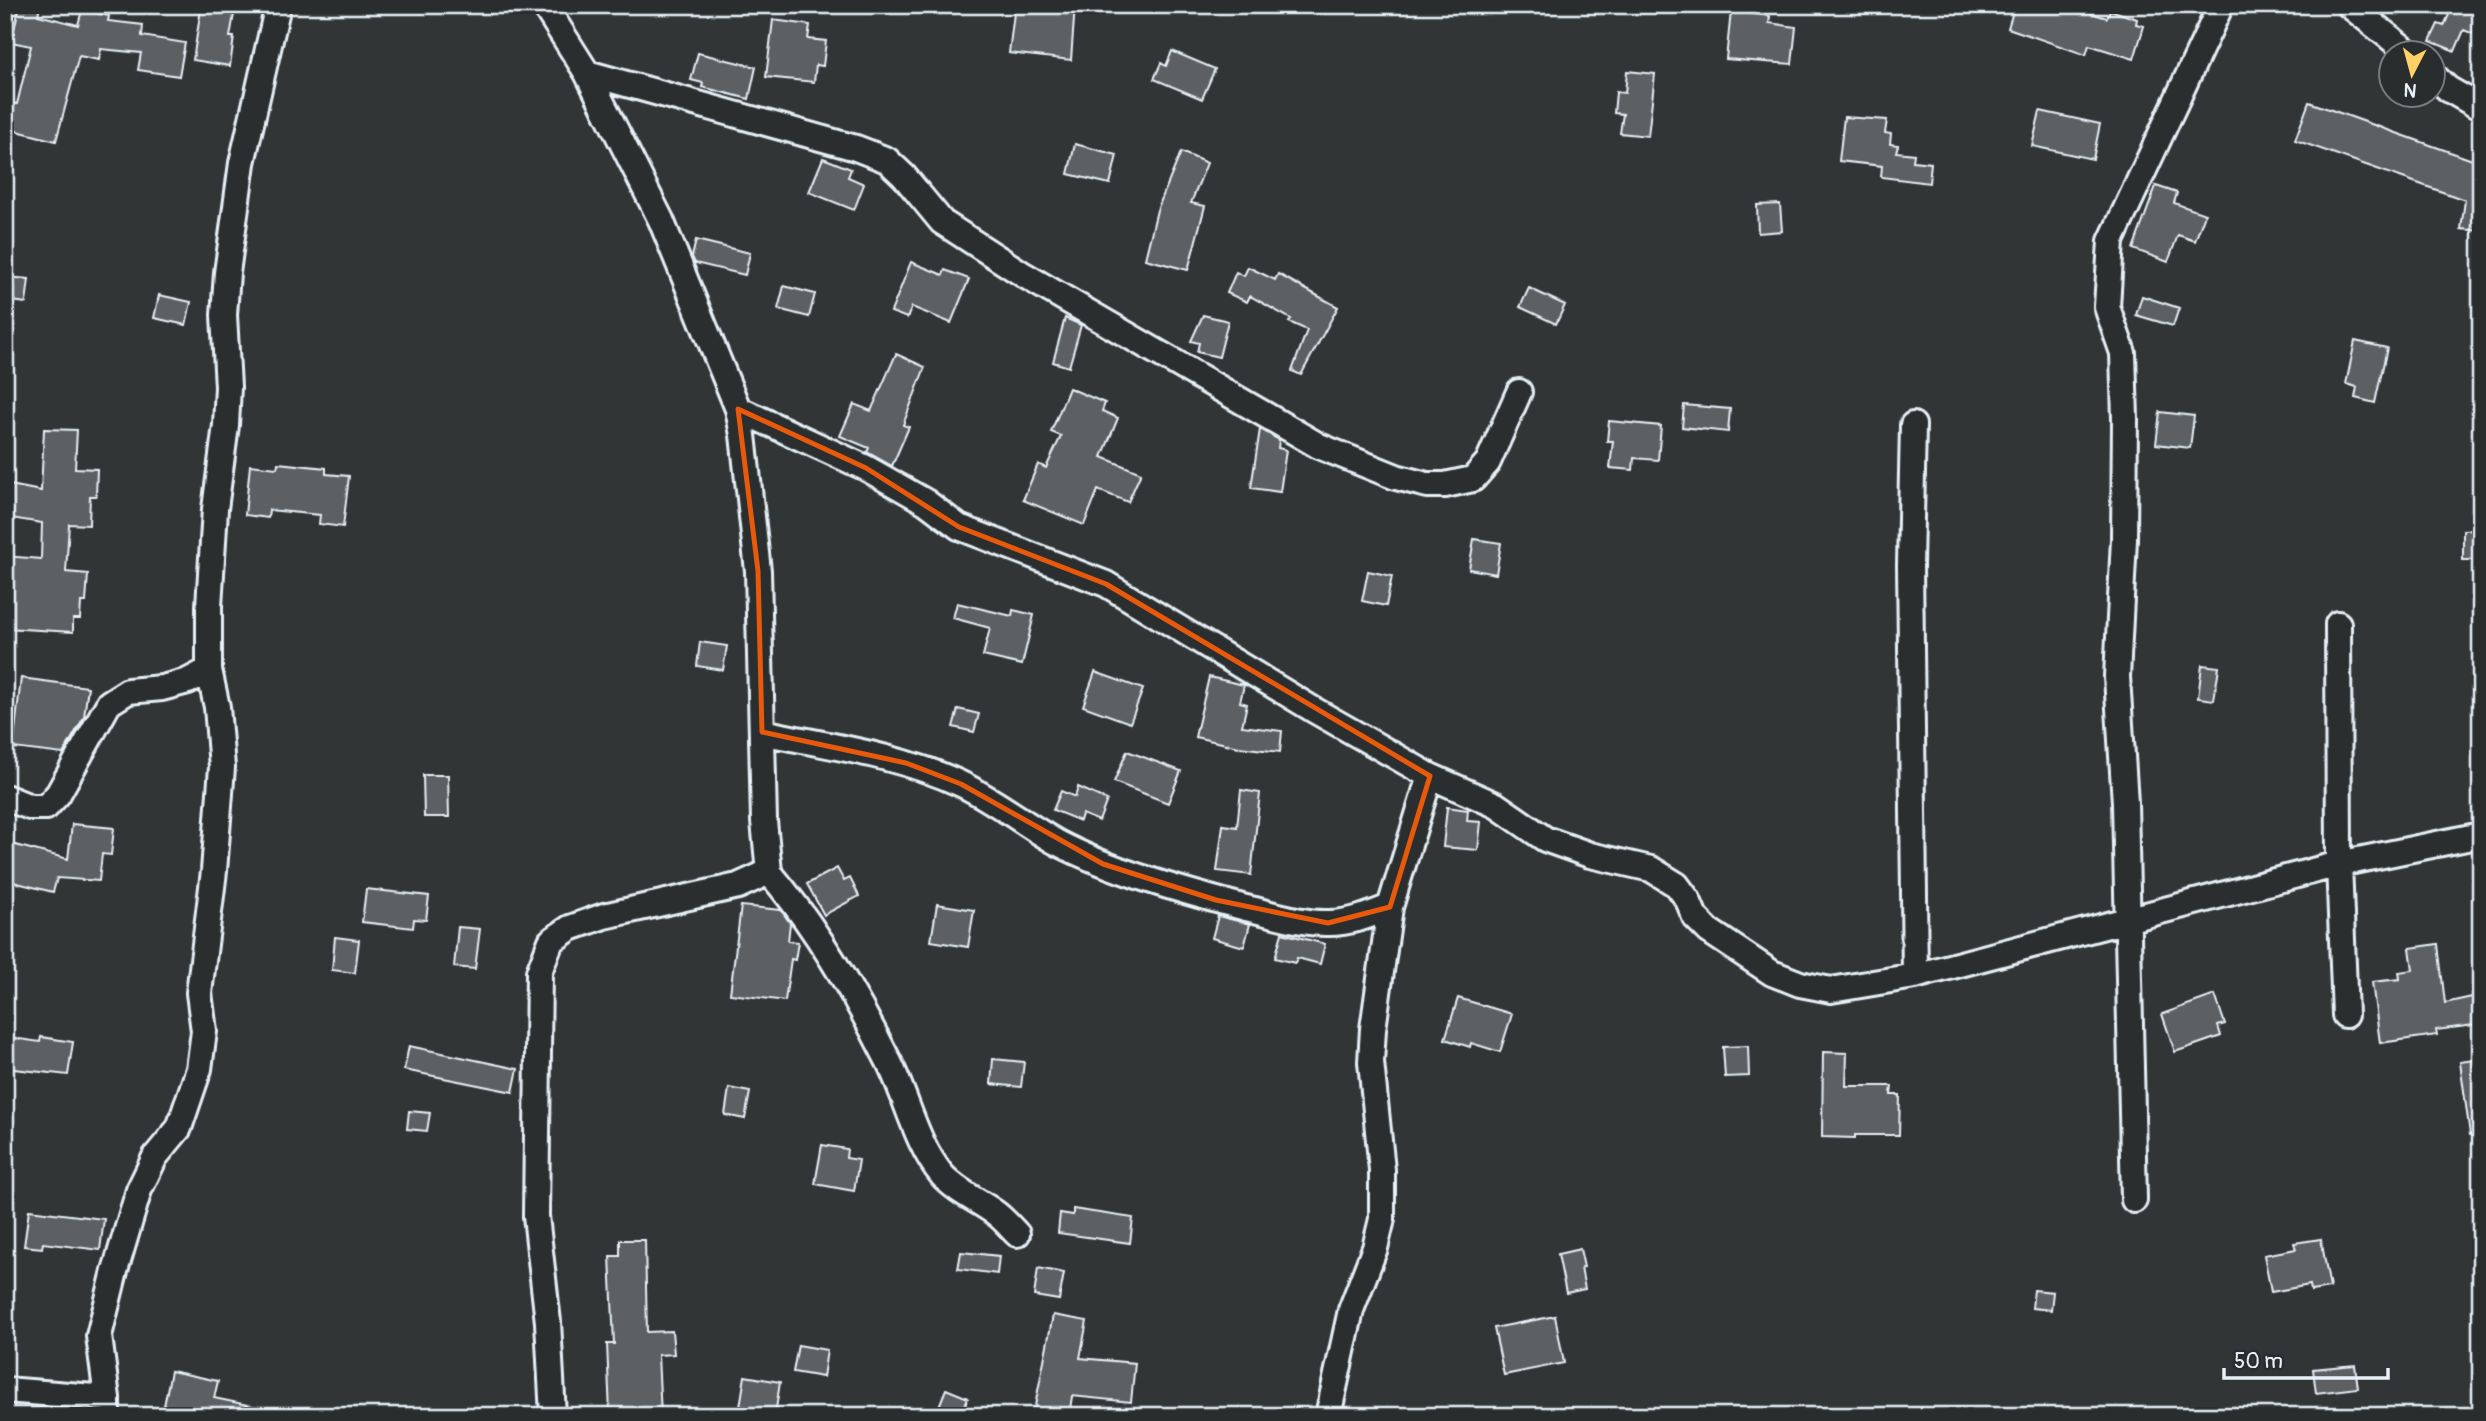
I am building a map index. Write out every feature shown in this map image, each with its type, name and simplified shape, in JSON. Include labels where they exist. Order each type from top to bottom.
[{"type":"street","points":[[5,1390],[107,1407],[99,1336],[116,1271],[139,1190],[155,1157],[178,1128],[199,1069],[204,1031],[199,993],[214,871],[222,767],[218,707],[209,670],[209,606],[215,509],[226,425],[228,387],[224,315],[227,273],[242,163],[278,5]]},
{"type":"street","points":[[544,5],[587,73],[661,220],[738,409],[758,571],[764,821],[769,872],[798,905],[845,981],[889,1061],[919,1137],[942,1175],[958,1189],[997,1213],[1017,1234]]},
{"type":"street","points":[[2134,1199],[2125,803],[2117,677],[2124,539],[2123,353],[2106,307],[2111,241],[2221,5]]},
{"type":"street","points":[[2349,5],[2390,38]]},
{"type":"street","points":[[587,73],[856,148],[887,160],[942,222],[1024,275],[1319,446],[1396,477],[1436,485],[1473,479],[1488,463],[1519,392]]},
{"type":"street","points":[[2448,89],[2481,108]]},
{"type":"street","points":[[738,409],[866,468],[926,502],[959,527],[1106,584],[1314,710],[1430,776],[1496,805],[1545,839],[1560,846],[1651,869],[1677,885],[1688,900],[1695,917],[1709,931],[1772,972],[1800,984],[1832,990],[1914,976],[2339,864],[2481,835]]},
{"type":"street","points":[[1913,425],[1910,578],[1914,976]]},
{"type":"street","points":[[2338,624],[2339,864],[2346,1015]]},
{"type":"street","points":[[5,797],[30,807],[46,807],[58,794],[109,703],[128,691],[175,685],[209,670]]},
{"type":"street","points":[[762,732],[906,763],[961,784],[1055,841],[1103,864],[1216,900],[1293,920],[1328,923],[1358,920],[1390,907]]},
{"type":"street","points":[[1328,1416],[1351,1310],[1375,1248],[1382,1219],[1382,1170],[1371,1062],[1373,1029],[1390,907],[1430,776]]},
{"type":"street","points":[[554,1416],[548,1322],[536,1216],[539,972],[551,941],[570,928],[604,916],[738,886],[769,872]]},
{"type":"highlighted area","points":[[738,409],[866,468],[959,527],[1106,584],[1430,776],[1390,907],[1328,923],[1216,900],[1103,864],[961,784],[906,763],[762,732],[758,571]]},
{"type":"building","points":[[20,5],[40,5],[38,15],[78,25],[82,10],[109,16],[108,21],[143,25],[142,36],[185,43],[179,76],[138,70],[141,53],[101,49],[99,60],[79,56],[56,141],[5,128],[11,103],[17,104],[31,46],[11,42]]},
{"type":"building","points":[[1015,5],[1075,5],[1071,60],[1009,53]]},
{"type":"building","points":[[2015,5],[2076,5],[2075,8],[2107,18],[2110,10],[2137,19],[2136,24],[2144,26],[2134,59],[2089,45],[2086,55],[2008,28]]},
{"type":"building","points":[[2453,5],[2481,5],[2481,37],[2464,30],[2455,51],[2448,48],[2448,38],[2431,38],[2438,24],[2444,26]]},
{"type":"building","points":[[201,9],[234,14],[230,37],[234,37],[230,66],[193,60]]},
{"type":"building","points":[[1731,11],[1770,16],[1769,23],[1796,27],[1792,64],[1726,59]]},
{"type":"building","points":[[773,20],[810,25],[808,39],[826,41],[823,66],[816,65],[814,82],[766,77]]},
{"type":"building","points":[[1172,51],[1215,69],[1202,99],[1154,79],[1161,63],[1166,66]]},
{"type":"building","points":[[698,53],[756,67],[749,99],[702,87],[703,83],[691,80]]},
{"type":"building","points":[[1627,71],[1655,74],[1648,136],[1620,133],[1623,114],[1614,113],[1616,92],[1625,93]]},
{"type":"building","points":[[2309,102],[2481,163],[2481,231],[2461,229],[2465,200],[2295,140]]},
{"type":"building","points":[[2040,111],[2100,124],[2093,159],[2032,146]]},
{"type":"building","points":[[1844,117],[1887,120],[1885,133],[1891,134],[1890,144],[1898,145],[1896,152],[1914,154],[1913,161],[1931,163],[1929,183],[1881,177],[1882,166],[1839,161]]},
{"type":"building","points":[[1075,144],[1117,155],[1110,184],[1068,174]]},
{"type":"building","points":[[1181,152],[1207,163],[1191,203],[1205,206],[1188,270],[1145,259],[1157,210]]},
{"type":"building","points":[[823,158],[851,169],[848,177],[864,184],[854,210],[809,192]]},
{"type":"building","points":[[2156,186],[2177,193],[2174,203],[2205,214],[2195,241],[2178,235],[2168,262],[2133,249]]},
{"type":"building","points":[[1780,204],[1782,231],[1758,233],[1757,205]]},
{"type":"building","points":[[696,240],[750,253],[745,275],[695,263],[692,257]]},
{"type":"building","points":[[911,262],[943,275],[945,270],[969,279],[951,323],[912,307],[907,318],[891,312]]},
{"type":"building","points":[[1248,267],[1275,280],[1278,274],[1338,307],[1301,375],[1292,371],[1307,330],[1289,322],[1291,319],[1250,296],[1247,302],[1227,293],[1236,272],[1244,276]]},
{"type":"building","points":[[5,277],[29,279],[26,303],[5,300]]},
{"type":"building","points":[[784,286],[815,294],[809,317],[778,309]]},
{"type":"building","points":[[1529,288],[1565,305],[1556,324],[1520,307]]},
{"type":"building","points":[[159,295],[191,302],[186,325],[154,318]]},
{"type":"building","points":[[2142,296],[2179,308],[2173,326],[2136,315]]},
{"type":"building","points":[[1203,315],[1228,321],[1219,357],[1197,352],[1199,343],[1191,341]]},
{"type":"building","points":[[1065,318],[1081,325],[1069,367],[1053,362]]},
{"type":"building","points":[[2355,341],[2387,348],[2375,403],[2355,398],[2357,387],[2346,384]]},
{"type":"building","points":[[896,354],[925,367],[903,425],[909,427],[892,466],[867,452],[869,448],[840,436],[854,404],[871,411]]},
{"type":"building","points":[[1069,388],[1105,403],[1102,411],[1118,418],[1102,457],[1141,473],[1128,502],[1098,490],[1084,525],[1023,500],[1038,464],[1046,468],[1061,436],[1051,432]]},
{"type":"building","points":[[1684,405],[1730,409],[1728,432],[1682,427]]},
{"type":"building","points":[[2160,412],[2194,416],[2190,448],[2156,444]]},
{"type":"building","points":[[1609,421],[1661,426],[1658,460],[1634,458],[1633,470],[1610,468],[1613,441],[1607,441]]},
{"type":"building","points":[[44,429],[77,430],[75,468],[97,469],[96,496],[90,496],[89,525],[69,524],[66,572],[88,574],[86,602],[81,602],[80,619],[73,619],[73,632],[5,628],[5,556],[41,559],[42,523],[5,517],[5,484],[41,491]]},
{"type":"building","points":[[1260,429],[1279,440],[1278,448],[1286,450],[1280,492],[1251,488]]},
{"type":"building","points":[[278,463],[326,468],[326,474],[349,476],[343,527],[319,524],[320,515],[269,510],[268,518],[245,515],[250,465],[277,468]]},
{"type":"building","points":[[2481,529],[2481,560],[2463,560],[2463,530]]},
{"type":"building","points":[[1474,539],[1501,543],[1496,574],[1469,569]]},
{"type":"building","points":[[1368,571],[1392,576],[1386,606],[1362,601]]},
{"type":"building","points":[[957,603],[1012,616],[1013,610],[1034,615],[1022,665],[983,656],[990,628],[953,618]]},
{"type":"building","points":[[700,642],[727,646],[723,670],[697,666]]},
{"type":"building","points":[[2202,665],[2219,667],[2214,700],[2198,698]]},
{"type":"building","points":[[1095,672],[1143,689],[1130,723],[1083,706]]},
{"type":"building","points":[[1209,677],[1244,685],[1240,702],[1247,704],[1242,726],[1282,731],[1280,752],[1239,747],[1195,737]]},
{"type":"building","points":[[21,678],[88,687],[84,717],[63,754],[13,748]]},
{"type":"building","points":[[958,709],[979,714],[974,732],[953,727]]},
{"type":"building","points":[[1127,751],[1181,771],[1168,803],[1114,782]]},
{"type":"building","points":[[423,775],[448,775],[449,817],[424,817]]},
{"type":"building","points":[[1078,787],[1107,800],[1099,821],[1082,814],[1080,821],[1053,810],[1061,791],[1075,797]]},
{"type":"building","points":[[1241,790],[1260,793],[1251,875],[1217,871],[1223,825],[1237,827]]},
{"type":"building","points":[[1447,807],[1468,810],[1467,821],[1481,822],[1478,850],[1443,847]]},
{"type":"building","points":[[72,824],[114,828],[111,855],[102,854],[99,881],[57,878],[53,892],[5,880],[8,843],[68,859]]},
{"type":"building","points":[[837,868],[844,881],[850,878],[859,896],[824,915],[807,884]]},
{"type":"building","points":[[366,889],[429,896],[426,920],[414,919],[413,928],[362,922]]},
{"type":"building","points":[[937,904],[974,910],[968,947],[931,941]]},
{"type":"building","points":[[741,906],[781,910],[790,923],[788,941],[798,942],[795,960],[791,959],[785,1001],[730,994]]},
{"type":"building","points":[[1218,916],[1250,924],[1244,947],[1212,938]]},
{"type":"building","points":[[458,927],[480,929],[475,969],[454,967]]},
{"type":"building","points":[[1282,933],[1325,944],[1320,964],[1297,958],[1295,963],[1275,958]]},
{"type":"building","points":[[335,937],[359,940],[355,973],[332,970]]},
{"type":"building","points":[[2438,944],[2445,1003],[2481,995],[2481,1024],[2436,1030],[2437,1035],[2380,1043],[2372,982],[2400,979],[2399,972],[2413,970],[2410,948]]},
{"type":"building","points":[[2215,995],[2225,1024],[2218,1026],[2221,1036],[2175,1052],[2162,1014]]},
{"type":"building","points":[[1458,998],[1512,1014],[1500,1052],[1445,1039]]},
{"type":"building","points":[[5,1037],[40,1042],[41,1037],[73,1042],[68,1075],[5,1068]]},
{"type":"building","points":[[409,1046],[518,1069],[513,1092],[404,1070]]},
{"type":"building","points":[[1748,1046],[1749,1076],[1725,1077],[1723,1047]]},
{"type":"building","points":[[1823,1052],[1847,1053],[1846,1086],[1892,1086],[1891,1095],[1900,1095],[1899,1135],[1822,1137]]},
{"type":"building","points":[[993,1059],[1024,1062],[1021,1087],[991,1084]]},
{"type":"building","points":[[2481,1059],[2481,1134],[2470,1135],[2460,1062]]},
{"type":"building","points":[[729,1088],[750,1092],[745,1119],[725,1115]]},
{"type":"building","points":[[409,1111],[430,1113],[427,1131],[407,1129]]},
{"type":"building","points":[[822,1145],[847,1149],[846,1158],[859,1160],[854,1191],[815,1184]]},
{"type":"building","points":[[1073,1209],[1133,1218],[1130,1243],[1058,1233],[1060,1213],[1073,1215]]},
{"type":"building","points":[[29,1210],[104,1219],[100,1250],[43,1243],[42,1248],[24,1246]]},
{"type":"building","points":[[2321,1239],[2330,1288],[2311,1291],[2310,1285],[2271,1292],[2264,1255],[2296,1249],[2294,1243]]},
{"type":"building","points":[[620,1240],[645,1240],[647,1332],[672,1331],[674,1354],[658,1355],[661,1416],[610,1414],[607,1344],[614,1344],[610,1256],[620,1256]]},
{"type":"building","points":[[1580,1249],[1585,1289],[1566,1293],[1558,1254]]},
{"type":"building","points":[[961,1252],[999,1256],[997,1274],[958,1269]]},
{"type":"building","points":[[1038,1268],[1064,1273],[1059,1300],[1034,1296]]},
{"type":"building","points":[[2034,1290],[2053,1292],[2051,1310],[2032,1308]]},
{"type":"building","points":[[1053,1315],[1087,1321],[1080,1358],[1135,1363],[1131,1402],[1072,1396],[1069,1416],[1033,1416]]},
{"type":"building","points":[[1555,1316],[1564,1363],[1504,1375],[1494,1328]]},
{"type":"building","points":[[798,1345],[827,1350],[823,1377],[793,1372]]},
{"type":"building","points":[[2355,1365],[2358,1388],[2316,1393],[2313,1369]]},
{"type":"building","points":[[171,1371],[218,1381],[214,1398],[262,1408],[262,1416],[208,1416],[164,1406]]},
{"type":"building","points":[[745,1376],[780,1382],[775,1416],[739,1413]]},
{"type":"building","points":[[946,1389],[968,1398],[960,1416],[935,1416]]}]
